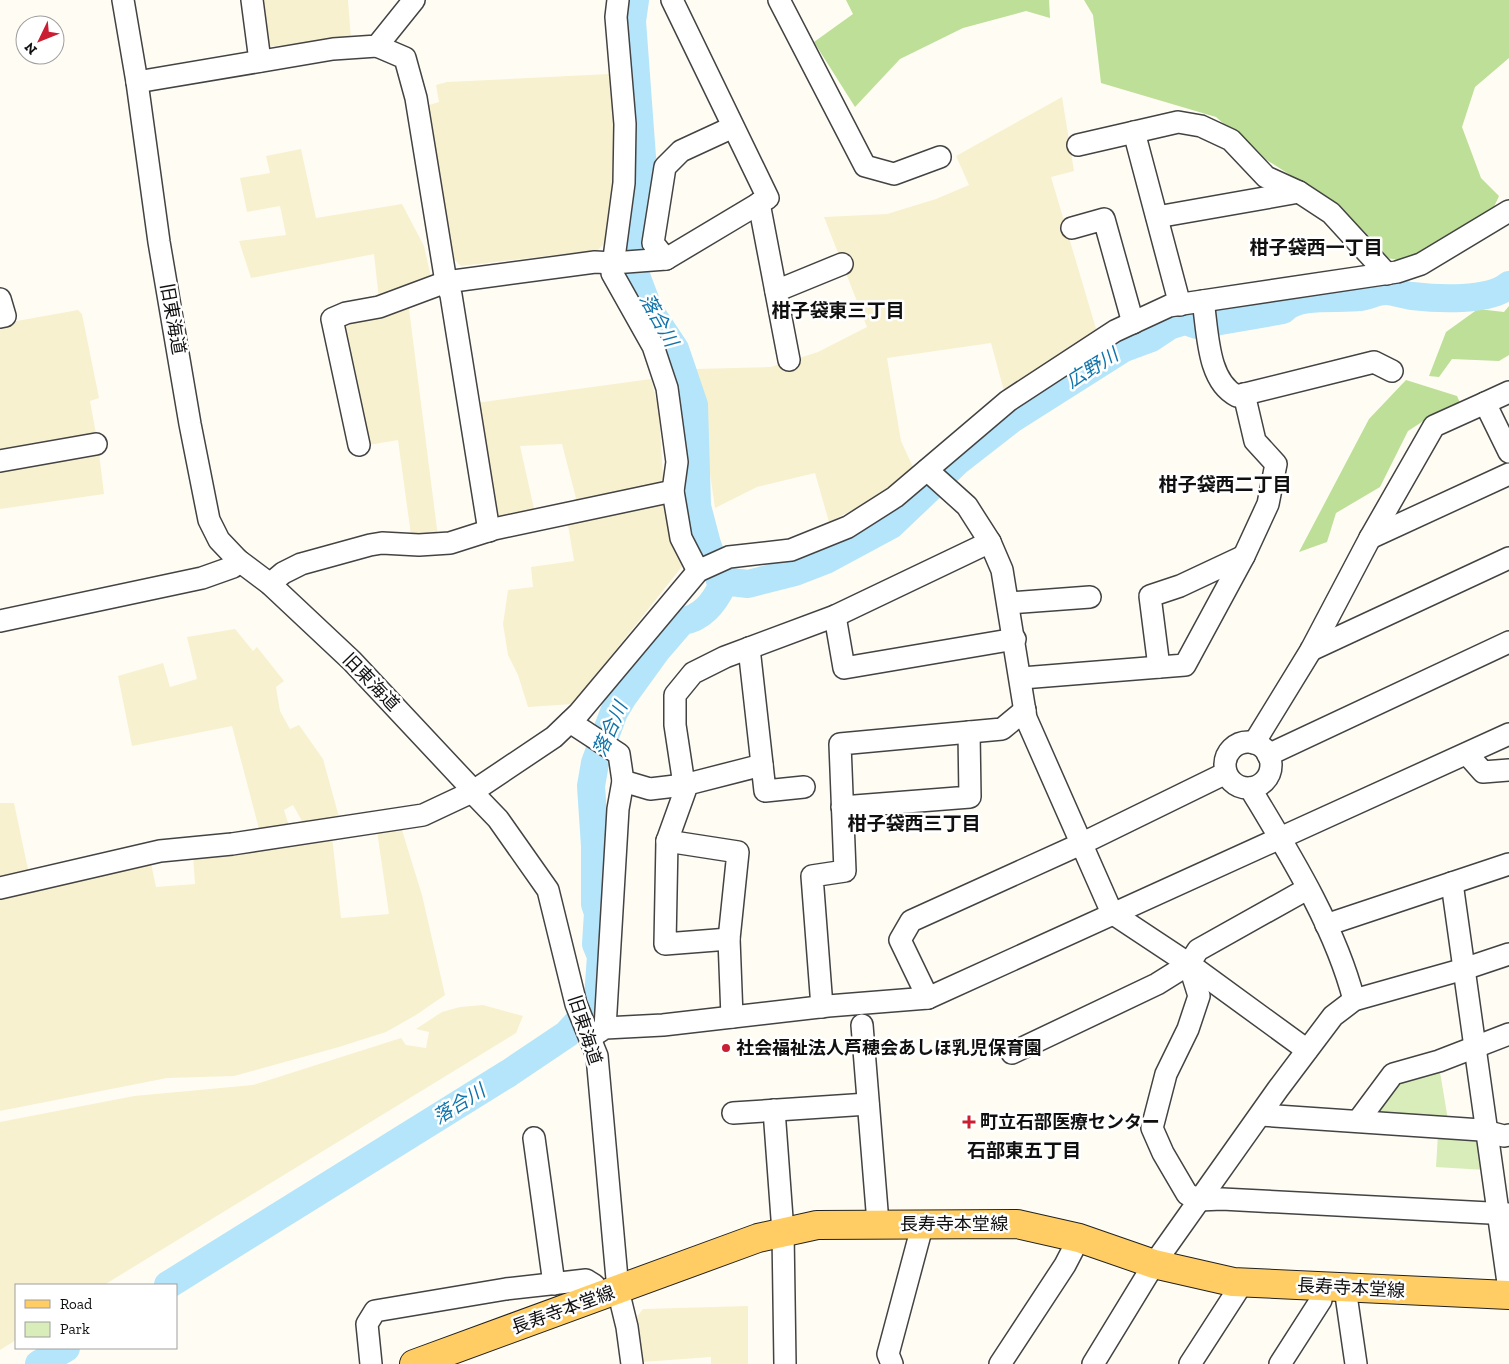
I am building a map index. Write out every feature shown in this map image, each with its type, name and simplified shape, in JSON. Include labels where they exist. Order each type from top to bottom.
[{"type":"main road","name":"長寿寺本堂線","points":[[414,1364],[758,1238],[817,1225],[878,1223],[1016,1224],[1078,1238],[1154,1264],[1243,1282],[1509,1295]]},
{"type":"street","name":"旧東海道","points":[[123,0],[137,82],[159,242],[190,424],[209,520],[219,540],[238,560],[270,584],[352,661],[471,788],[472,792],[498,819],[548,890],[576,1004],[594,1032],[602,1091],[608,1294],[627,1327],[632,1364]]},
{"type":"street","points":[[252,0],[260,61]]},
{"type":"street","points":[[377,46],[414,0]]},
{"type":"street","points":[[618,0],[616,17],[625,124],[624,183],[612,273],[654,346],[667,388],[678,462],[673,491],[681,538],[698,571]]},
{"type":"street","points":[[358,444],[332,320],[346,313],[379,307],[446,282],[595,262],[613,263],[666,259],[768,198],[672,0]]},
{"type":"street","points":[[779,0],[865,166],[894,174],[940,158]]},
{"type":"street","points":[[137,82],[333,49],[377,46],[405,58],[416,98],[489,530]]},
{"type":"street","points":[[1078,145],[1178,122],[1201,126],[1231,140],[1266,177],[1299,192],[1331,213],[1386,274]]},
{"type":"street","points":[[666,259],[653,244],[665,167],[681,152],[733,127]]},
{"type":"street","points":[[1134,132],[1180,305]]},
{"type":"street","points":[[1157,217],[1299,192]]},
{"type":"street","points":[[759,203],[789,360]]},
{"type":"street","points":[[0,888],[160,851],[232,844],[423,815],[472,792],[554,737],[570,722],[698,571],[729,557],[791,550],[848,527],[895,498],[1008,401],[1115,331],[1169,306],[1386,274],[1421,264],[1509,211]]},
{"type":"street","points":[[1072,228],[1104,218],[1133,323]]},
{"type":"street","points":[[776,291],[842,264]]},
{"type":"street","points":[[0,299],[5,316],[0,317]]},
{"type":"street","points":[[1203,301],[1213,364],[1226,390],[1237,396],[1374,362],[1392,371]]},
{"type":"street","points":[[1261,749],[1370,538],[1434,426],[1509,392]]},
{"type":"street","points":[[1022,678],[1185,665],[1244,556],[1268,504],[1276,464],[1255,441],[1244,394]]},
{"type":"street","points":[[1485,403],[1509,452]]},
{"type":"street","points":[[0,461],[96,444]]},
{"type":"street","points":[[927,470],[967,506],[990,542],[1002,570],[1022,678],[1026,718],[1083,843],[1112,913],[1189,964],[1307,1050]]},
{"type":"street","points":[[1370,538],[1509,474]]},
{"type":"street","points":[[270,584],[283,573],[301,564],[370,545],[382,543],[419,545],[450,542],[489,530],[673,491]]},
{"type":"street","points":[[729,939],[666,944],[668,841],[685,791],[675,725],[675,695],[693,673],[749,648],[835,616],[990,542]]},
{"type":"street","points":[[1160,667],[1150,596],[1180,586],[1244,556]]},
{"type":"street","points":[[1311,650],[1509,558]]},
{"type":"street","points":[[0,621],[202,578],[233,566],[238,560]]},
{"type":"street","points":[[1008,603],[1090,596]]},
{"type":"street","points":[[835,616],[844,668],[1015,639]]},
{"type":"street","points":[[1261,749],[1509,642]]},
{"type":"street","points":[[749,648],[765,792],[804,787]]},
{"type":"street","points":[[822,1007],[812,876],[845,872],[840,744],[1002,729],[1025,710]]},
{"type":"street","points":[[570,722],[619,754],[623,781],[618,808],[594,1032],[822,1007],[928,998],[1509,734]]},
{"type":"street","points":[[842,807],[970,797],[968,732]]},
{"type":"street","points":[[1247,742],[1261,749],[1270,762],[1268,776],[1264,782],[1250,788],[1236,784],[1226,773],[1226,758],[1234,746],[1247,742]]},
{"type":"street","points":[[1467,754],[1483,772],[1509,770]]},
{"type":"street","points":[[623,781],[650,789],[684,785],[762,765]]},
{"type":"street","points":[[928,998],[900,940],[911,921],[1083,843],[1226,773]]},
{"type":"street","points":[[1250,788],[1280,838],[1326,925],[1349,980],[1354,1000]]},
{"type":"street","points":[[668,841],[738,852],[729,939],[732,1017]]},
{"type":"street","points":[[1326,925],[1509,864]]},
{"type":"street","points":[[1452,883],[1487,1132],[1504,1214],[1509,1290]]},
{"type":"street","points":[[1012,1053],[1157,984],[1189,964],[1198,950],[1307,889]]},
{"type":"street","points":[[1093,1364],[1154,1264],[1333,1016],[1354,1000],[1464,969],[1509,954]]},
{"type":"street","points":[[1189,964],[1200,996],[1188,1029],[1166,1074],[1152,1128],[1163,1153],[1187,1194],[1199,1200],[1222,1199],[1504,1214]]},
{"type":"street","points":[[862,1025],[878,1223]]},
{"type":"street","points":[[1358,1121],[1393,1074],[1439,1061],[1475,1045],[1509,1034]]},
{"type":"street","points":[[733,1113],[868,1104]]},
{"type":"street","points":[[774,1110],[783,1232],[785,1364]]},
{"type":"street","points":[[1261,1115],[1481,1130],[1509,1135]]},
{"type":"street","points":[[534,1138],[554,1284]]},
{"type":"street","points":[[892,1364],[888,1354],[923,1223]]},
{"type":"street","points":[[1000,1364],[1065,1265],[1078,1238]]},
{"type":"street","points":[[371,1364],[367,1324],[375,1311],[506,1289],[586,1280],[608,1294]]},
{"type":"street","points":[[1190,1364],[1243,1282]]},
{"type":"street","points":[[1280,1364],[1321,1300],[1334,1287],[1356,1364]]},
{"type":"shaded area","points":[[258,0],[348,0],[351,39],[264,47]]},
{"type":"shaded area","points":[[609,74],[616,143],[615,189],[607,240],[598,250],[461,266],[450,255],[426,106],[439,102],[436,85],[447,82]]},
{"type":"shaded area","points":[[1062,97],[1074,171],[1051,177],[1097,332],[1004,391],[991,343],[887,358],[901,441],[913,467],[872,500],[829,522],[815,473],[757,487],[715,508],[695,369],[771,367],[818,352],[867,327],[824,217],[887,214],[936,199],[969,185],[956,156]]},
{"type":"shaded area","points":[[301,149],[316,218],[402,204],[424,246],[431,277],[379,300],[374,254],[251,278],[239,241],[286,235],[280,206],[247,212],[240,178],[270,173],[266,156]]},
{"type":"shaded area","points":[[408,301],[438,537],[411,535],[398,440],[368,445],[340,324]]},
{"type":"shaded area","points":[[78,310],[82,314],[99,398],[90,401],[97,439],[0,456],[0,324]]},
{"type":"shaded area","points":[[651,379],[659,410],[663,478],[657,487],[578,506],[562,444],[520,446],[535,513],[494,522],[476,403]]},
{"type":"shaded area","points":[[98,445],[104,494],[0,509],[0,465]]},
{"type":"shaded area","points":[[668,503],[670,540],[684,564],[573,704],[528,707],[518,675],[508,655],[503,624],[508,590],[533,587],[531,567],[574,561],[567,519]]},
{"type":"shaded area","points":[[235,629],[253,651],[257,647],[284,681],[276,687],[280,711],[290,729],[299,725],[323,759],[339,817],[303,823],[293,805],[284,810],[289,826],[259,829],[232,726],[132,746],[118,676],[163,663],[170,687],[197,679],[187,637]]},
{"type":"shaded area","points":[[0,803],[14,803],[29,874],[0,878]]},
{"type":"shaded area","points":[[401,827],[422,895],[445,995],[416,1015],[386,1032],[234,1076],[167,1078],[0,1111],[0,899],[151,863],[156,887],[195,884],[193,855],[332,836],[341,918],[389,914],[377,831]]},
{"type":"shaded area","points":[[483,1005],[523,1016],[516,1033],[106,1284],[15,1284],[15,1341],[0,1350],[0,1122],[134,1096],[253,1085],[401,1038],[406,1045],[426,1048],[429,1032],[416,1029],[442,1012],[460,1007]]},
{"type":"shaded area","points":[[748,1306],[748,1364],[711,1364],[711,1357],[642,1362],[636,1318],[643,1309]]},
{"type":"green space","points":[[846,0],[1049,0],[1050,18],[1026,11],[963,28],[900,59],[855,107],[814,42],[853,14]]},
{"type":"green space","points":[[1084,0],[1509,0],[1509,58],[1475,87],[1462,127],[1481,178],[1499,196],[1492,211],[1406,261],[1380,257],[1323,196],[1262,157],[1216,117],[1101,83],[1093,15]]},
{"type":"green space","points":[[1509,306],[1509,355],[1499,361],[1452,359],[1439,377],[1429,376],[1446,332],[1478,309],[1504,312]]},
{"type":"green space","points":[[1406,380],[1457,396],[1461,405],[1431,416],[1408,431],[1380,487],[1336,513],[1327,542],[1299,552],[1369,419]]},
{"type":"green space","points":[[1439,1066],[1448,1120],[1373,1119],[1395,1080]]},
{"type":"green space","points":[[1438,1134],[1475,1136],[1481,1142],[1486,1170],[1436,1167]]},
{"type":"waterway","name":"落合川","points":[[170,1284],[509,1073],[567,1034],[598,998],[601,956],[596,944],[598,913],[595,904],[595,846],[591,786],[595,763],[614,712],[623,697],[657,650],[682,621],[701,614],[715,598],[722,586],[707,544],[697,506],[694,405],[675,349],[649,310],[632,265],[642,157],[632,21],[635,0]]},
{"type":"waterway","name":"広野川","points":[[722,586],[731,582],[748,584],[795,572],[826,560],[891,525],[958,461],[1012,419],[1124,348],[1151,338],[1169,326],[1185,321],[1197,325],[1283,310],[1298,301],[1308,299],[1351,298],[1386,291],[1423,297],[1462,298],[1489,294],[1509,285]]},
{"type":"waterway","name":"落合川","points":[[39,1364],[64,1349]]},
{"type":"place","name":"社会福祉法人芦穂会あしほ乳児保育園","points":[[726,1048]]},
{"type":"place","name":"町立石部医療センター","points":[[969,1122]]},
{"type":"district","name":"柑子袋西一丁目","points":[[1316,247]]},
{"type":"district","name":"柑子袋東三丁目","points":[[838,310]]},
{"type":"district","name":"柑子袋西二丁目","points":[[1225,484]]},
{"type":"district","name":"柑子袋西三丁目","points":[[914,823]]},
{"type":"district","name":"石部東五丁目","points":[[1024,1150]]}]
